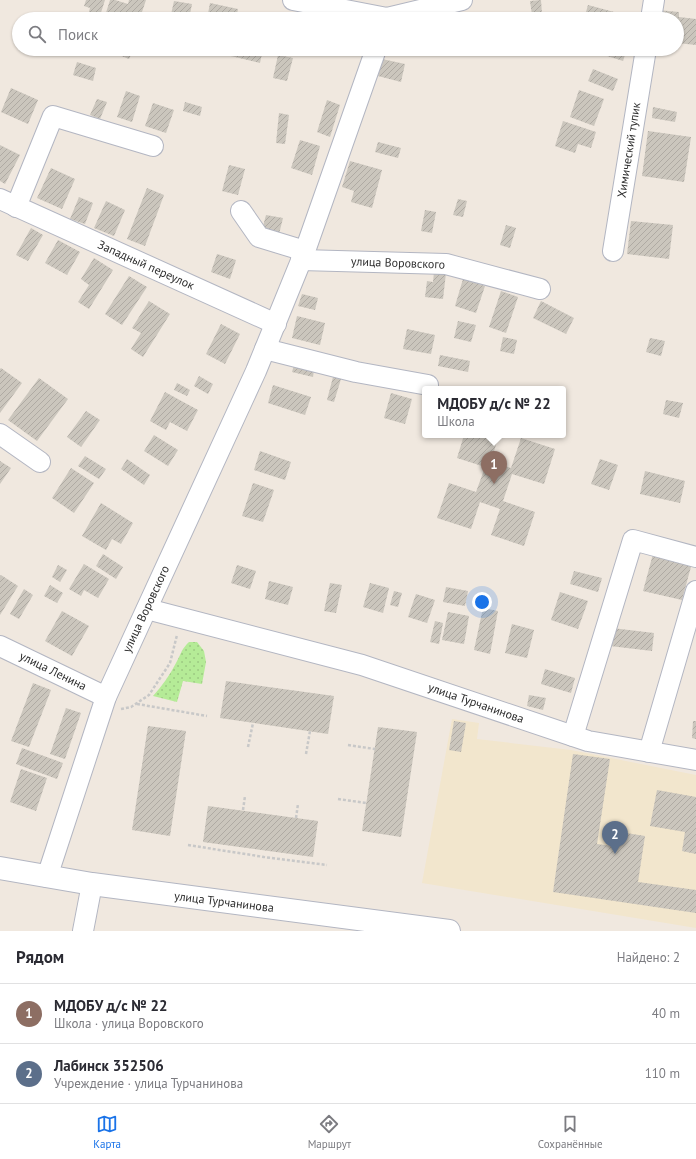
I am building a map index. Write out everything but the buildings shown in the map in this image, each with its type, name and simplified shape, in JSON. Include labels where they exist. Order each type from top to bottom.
[{"type":"street","points":[[293,0],[352,12]]},
{"type":"street","points":[[415,12],[462,0]]},
{"type":"street","points":[[652,12],[654,0]]},
{"type":"street","name":"улица Воровского","points":[[47,877],[103,705],[276,324],[303,255],[374,56]]},
{"type":"street","name":"Химический тупик","points":[[613,251],[645,56]]},
{"type":"street","name":"Западный переулок","points":[[153,146],[53,116],[8,203],[276,324]]},
{"type":"street","points":[[241,211],[259,237],[303,255]]},
{"type":"street","name":"улица Воровского","points":[[303,255],[446,264],[540,289]]},
{"type":"street","points":[[265,349],[356,372],[428,385]]},
{"type":"street","points":[[0,434],[40,462]]},
{"type":"street","points":[[573,736],[633,540],[696,557]]},
{"type":"street","points":[[649,752],[696,591]]},
{"type":"street","name":"улица Турчанинова","points":[[147,609],[367,667],[588,741],[696,760]]},
{"type":"street","name":"улица Ленина","points":[[0,646],[103,705]]},
{"type":"street","name":"улица Турчанинова","points":[[0,868],[92,884],[449,931]]},
{"type":"street","points":[[83,931],[92,884]]},
{"type":"path","points":[[103,705],[131,707],[149,695],[170,663],[182,618]]},
{"type":"path","points":[[136,704],[207,716]]},
{"type":"path","points":[[248,747],[252,723]]},
{"type":"path","points":[[306,754],[310,731]]},
{"type":"path","points":[[348,744],[374,749]]},
{"type":"path","points":[[243,810],[245,796]]},
{"type":"path","points":[[338,798],[366,803]]},
{"type":"path","points":[[296,818],[298,804]]},
{"type":"path","points":[[188,846],[327,865]]},
{"type":"shaded area","points":[[452,719],[479,723],[477,739],[571,750],[696,775],[696,928],[422,883]]},
{"type":"green space","points":[[189,642],[197,642],[204,651],[206,662],[202,684],[183,681],[177,702],[153,696],[163,684]]},
{"type":"place","name":"МДОБУ д/с № 22","points":[[494,484]]},
{"type":"place","name":"Лабинск 352506","points":[[615,854]]}]
